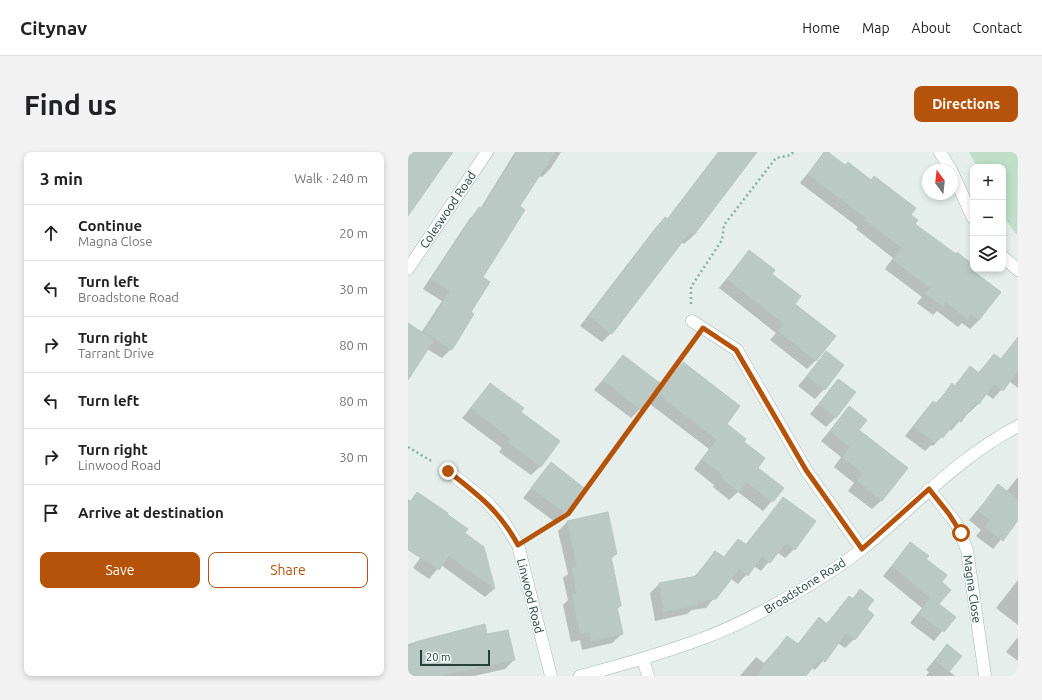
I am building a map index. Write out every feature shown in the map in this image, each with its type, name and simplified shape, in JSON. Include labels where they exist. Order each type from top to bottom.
[{"type":"street","name":"Coleswood Road","points":[[408,269],[487,152]]},
{"type":"street","points":[[940,152],[947,164]]},
{"type":"street","points":[[958,186],[970,212]]},
{"type":"street","points":[[1006,260],[1018,270]]},
{"type":"street","points":[[692,321],[736,350],[806,470],[862,549]]},
{"type":"street","name":"Broadstone Road","points":[[580,676],[643,659],[705,638],[759,614],[829,574],[862,549],[960,463],[1018,426]]},
{"type":"street","name":"Linwood Road","points":[[448,471],[486,501],[502,519],[518,545],[551,676]]},
{"type":"street","name":"Magna Close","points":[[929,489],[956,523],[967,550],[985,676]]},
{"type":"street","points":[[643,659],[648,676]]},
{"type":"path","points":[[692,321],[691,287],[722,240],[724,225],[776,158],[791,155],[793,152]]},
{"type":"path","points":[[518,545],[568,514],[703,328]]},
{"type":"path","points":[[408,447],[448,471]]},
{"type":"green space","points":[[969,152],[1018,152],[1017,235],[1006,220],[1006,164],[975,164]]},
{"type":"building","points":[[408,152],[453,152],[408,216]]},
{"type":"building","points":[[517,152],[555,152],[520,206],[525,210],[483,277],[490,282],[471,312],[474,314],[452,350],[424,332],[450,291],[431,279],[479,207],[482,209]]},
{"type":"building","points":[[719,152],[757,152],[694,235],[690,232],[612,334],[589,316],[665,217],[668,219]]},
{"type":"building","points":[[824,152],[828,152],[845,165],[848,162],[871,180],[874,176],[916,208],[911,215],[918,220],[915,224],[956,254],[957,252],[970,263],[970,272],[974,272],[1001,292],[979,320],[971,314],[967,319],[946,302],[943,307],[925,294],[930,288],[893,260],[902,248],[865,220],[866,218],[808,174]]},
{"type":"building","points":[[749,250],[775,270],[772,274],[801,296],[795,304],[836,336],[816,361],[778,331],[784,324],[727,279]]},
{"type":"building","points":[[408,323],[434,340],[408,380]]},
{"type":"building","points":[[1018,337],[1018,371],[1003,391],[994,384],[979,404],[976,402],[961,422],[957,419],[943,438],[941,435],[935,443],[914,427],[933,401],[937,404],[952,383],[955,386],[970,366],[979,373],[994,354],[1001,359]]},
{"type":"building","points":[[826,351],[844,365],[825,390],[807,376]]},
{"type":"building","points":[[623,355],[661,384],[641,410],[603,380]]},
{"type":"building","points":[[683,362],[740,406],[727,424],[746,439],[744,442],[765,458],[758,468],[784,488],[773,502],[746,482],[739,492],[721,478],[723,475],[702,459],[717,440],[658,394]]},
{"type":"building","points":[[838,379],[856,392],[836,418],[819,404]]},
{"type":"building","points":[[490,383],[524,408],[521,412],[560,441],[541,467],[508,442],[510,438],[471,408]]},
{"type":"building","points":[[849,406],[867,420],[859,430],[908,468],[882,501],[857,481],[863,473],[842,457],[850,447],[830,431]]},
{"type":"building","points":[[551,462],[584,488],[565,513],[531,488]]},
{"type":"building","points":[[998,484],[1018,500],[1018,520],[1003,541],[985,527],[990,520],[978,511]]},
{"type":"building","points":[[417,492],[448,513],[447,514],[468,529],[465,533],[484,547],[495,589],[449,556],[439,570],[408,549],[408,505]]},
{"type":"building","points":[[783,497],[816,521],[795,550],[786,543],[770,563],[762,556],[748,576],[739,569],[716,599],[697,602],[698,605],[664,612],[659,583],[697,576],[715,551],[724,557],[738,539],[747,545]]},
{"type":"building","points":[[608,512],[617,554],[611,556],[621,606],[617,607],[623,634],[591,641],[589,632],[580,634],[572,594],[577,593],[572,568],[577,567],[567,521]]},
{"type":"building","points":[[910,542],[929,556],[926,559],[947,575],[942,582],[951,590],[939,604],[956,617],[944,632],[919,614],[930,598],[892,566]]},
{"type":"building","points":[[860,589],[874,600],[867,609],[874,615],[855,640],[846,633],[825,662],[820,658],[806,676],[756,676],[787,636],[798,644],[819,617],[827,624],[849,596],[853,599]]},
{"type":"building","points":[[485,624],[487,634],[508,630],[515,660],[438,676],[408,676],[408,647],[415,645],[415,642]]},
{"type":"building","points":[[947,644],[962,656],[949,672],[935,660]]},
{"type":"route","points":[[448,471],[486,501],[502,519],[518,545],[568,514],[703,328],[736,350],[806,470],[862,549],[929,489],[956,523],[961,533]]}]
